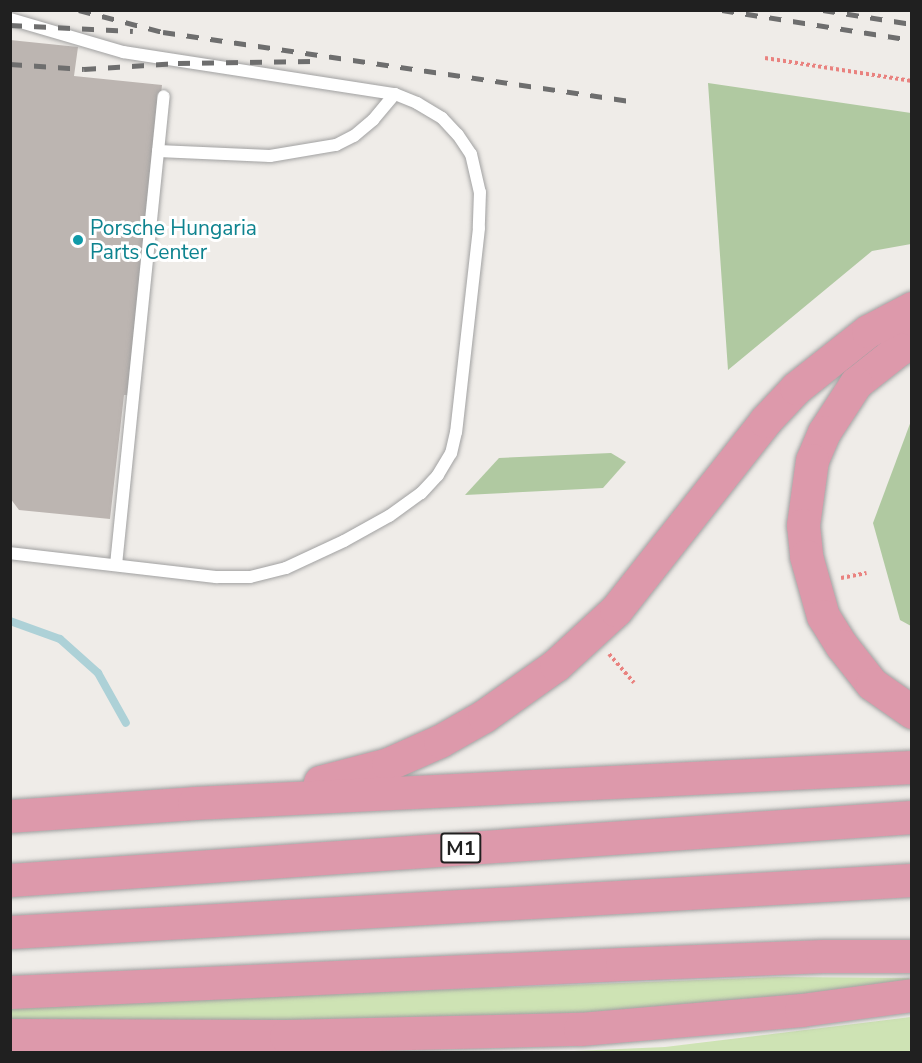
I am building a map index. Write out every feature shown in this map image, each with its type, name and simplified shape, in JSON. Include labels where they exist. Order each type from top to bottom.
[{"type":"highway","points":[[194,803],[338,779],[388,764],[440,741],[484,716],[539,678],[616,610],[765,421],[796,388],[868,331],[912,308]]},
{"type":"highway","points":[[912,343],[885,359],[856,383],[834,415],[812,460],[803,525],[806,556],[824,616],[842,645],[873,684],[912,712]]},
{"type":"highway","points":[[10,816],[194,803],[912,767]]},
{"type":"highway","name":"M1","points":[[10,880],[912,818]]},
{"type":"highway","points":[[10,932],[912,880]]},
{"type":"highway","points":[[10,992],[622,964],[823,956],[912,956]]},
{"type":"highway","points":[[10,1035],[286,1036],[580,1029],[801,1010],[912,995]]},
{"type":"highway","points":[[286,1036],[409,1053]]},
{"type":"lane","points":[[10,19],[123,52],[394,94],[417,103],[442,118],[458,135],[471,154],[480,192],[479,228],[456,432],[451,453],[438,475],[389,516],[286,568],[250,577],[216,577],[10,553]]},
{"type":"lane","points":[[158,152],[270,156],[336,145],[354,136],[373,120],[394,94]]},
{"type":"lane","points":[[116,565],[164,96]]},
{"type":"path","points":[[765,58],[912,81]]},
{"type":"path","points":[[590,633],[634,683]]},
{"type":"green space","points":[[708,83],[911,113],[911,244],[872,251],[728,370]]},
{"type":"green space","points":[[911,421],[911,626],[900,620],[873,523]]},
{"type":"green space","points":[[611,453],[626,462],[603,488],[465,495],[499,458]]},
{"type":"green space","points":[[776,977],[909,978],[909,990],[516,1024],[11,1020],[10,1006]]},
{"type":"green space","points":[[911,1017],[911,1052],[551,1052],[665,1047]]},
{"type":"building","name":"Porsche Hungaria Parts Center","points":[[10,40],[78,47],[74,76],[162,85],[129,395],[124,395],[110,519],[19,510],[10,498]]},
{"type":"waterway","points":[[10,621],[60,639],[98,673],[126,723]]},
{"type":"railway","points":[[79,10],[163,32],[628,101]]},
{"type":"railway","points":[[722,10],[912,40]]},
{"type":"railway","points":[[823,10],[912,24]]},
{"type":"railway","points":[[10,25],[133,31]]},
{"type":"railway","points":[[10,64],[84,69],[178,63],[313,61]]},
{"type":"place","name":"Porsche Hungaria Parts Center","points":[[78,240]]}]
